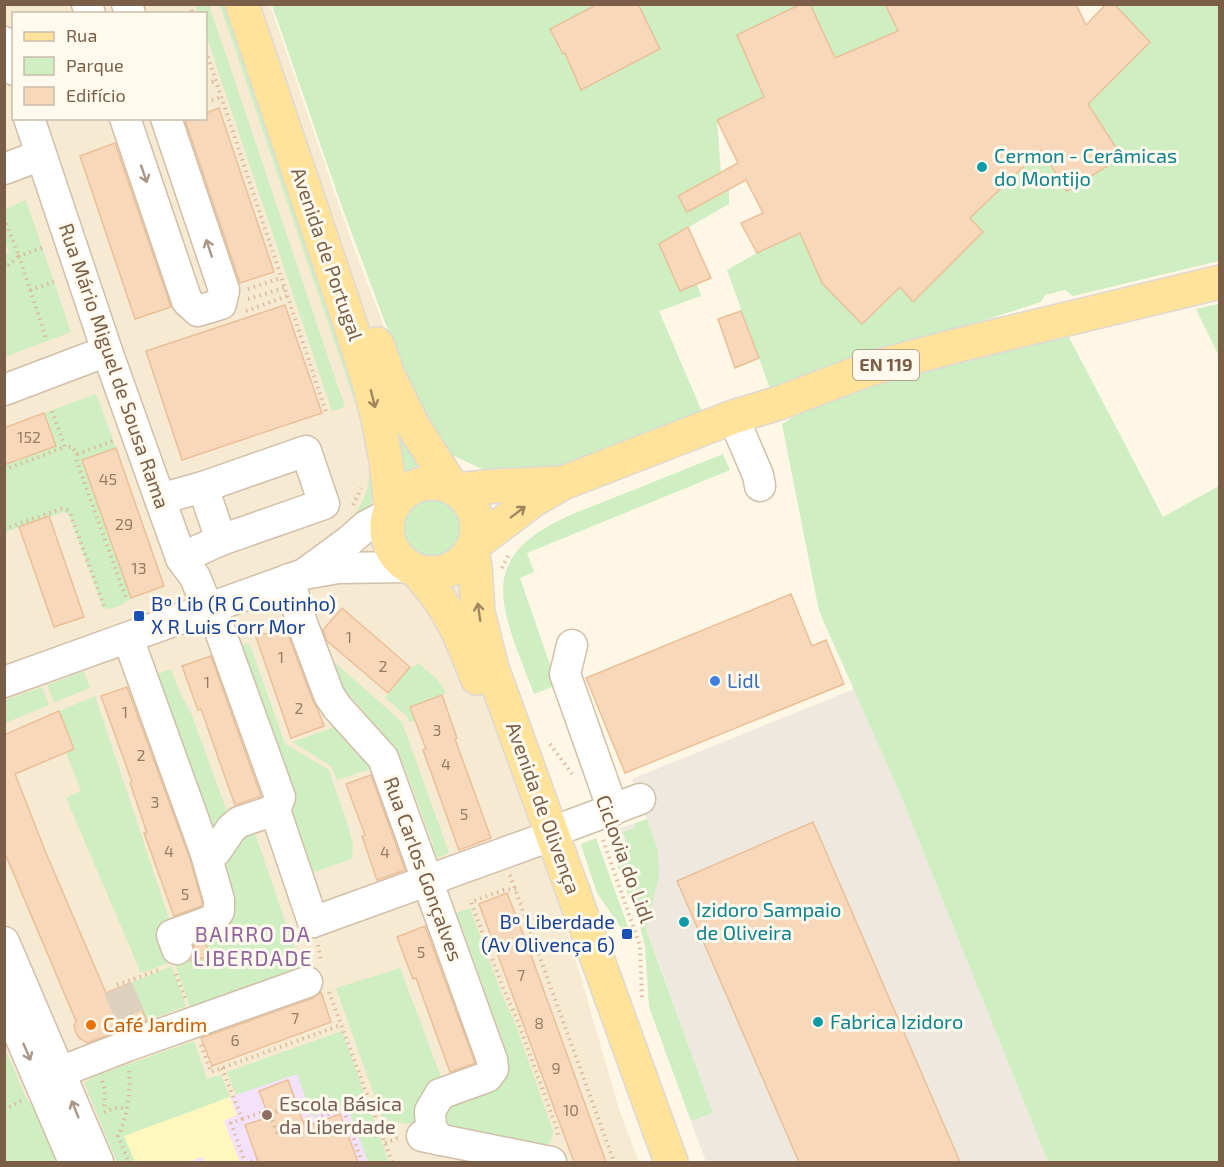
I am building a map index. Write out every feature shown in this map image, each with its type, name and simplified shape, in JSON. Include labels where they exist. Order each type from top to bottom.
[{"type":"main road","name":"Avenida de Portugal","points":[[242,4],[369,382],[386,461],[390,511]]},
{"type":"main road","name":"Avenida de Portugal","points":[[260,4],[388,375],[412,424],[455,488]]},
{"type":"main road","name":"EN 119","points":[[473,547],[532,501],[563,483],[733,417],[779,403],[869,369],[912,357],[1220,282]]},
{"type":"main road","points":[[424,483],[438,483],[455,488],[468,501],[475,514],[478,529],[473,547],[464,560],[454,568],[442,573],[429,574],[412,569],[397,557],[389,543],[387,529],[390,511],[399,497],[410,488],[424,483]]},
{"type":"main road","name":"EN 119","points":[[455,488],[563,483]]},
{"type":"main road","name":"Avenida de Olivença","points":[[473,547],[478,612],[492,668],[544,836],[652,1162]]},
{"type":"main road","name":"Avenida de Olivença","points":[[412,569],[442,603],[464,644],[544,836],[671,1162]]},
{"type":"street","points":[[4,42],[12,64]]},
{"type":"street","name":"Rua Mário Miguel de Sousa Rama","points":[[30,120],[107,351],[181,558],[195,577],[208,609],[216,620],[280,797],[275,810],[313,922]]},
{"type":"street","points":[[129,120],[187,301],[198,311],[232,308],[167,120]]},
{"type":"street","points":[[4,169],[41,155]]},
{"type":"street","points":[[4,390],[107,351]]},
{"type":"street","points":[[733,417],[758,475],[760,486]]},
{"type":"street","points":[[160,499],[203,487],[306,451],[324,504],[221,540],[181,558]]},
{"type":"street","points":[[203,487],[221,540]]},
{"type":"street","points":[[296,577],[350,542],[366,526],[390,511]]},
{"type":"street","points":[[4,682],[296,577],[338,568],[412,569]]},
{"type":"street","name":"Rua Carlos Gonçalves","points":[[296,577],[302,622],[329,695],[382,758],[492,1060],[493,1069],[487,1077],[440,1094],[430,1111],[431,1128],[440,1140]]},
{"type":"street","points":[[128,638],[206,854],[219,900],[219,911],[213,920],[172,935],[170,960]]},
{"type":"street","points":[[313,922],[616,809],[565,674],[572,645]]},
{"type":"street","points":[[206,854],[216,851],[231,829],[239,822],[275,810]]},
{"type":"street","points":[[4,942],[98,1162]]},
{"type":"street","points":[[60,1072],[318,977]]},
{"type":"street","points":[[4,999],[74,1162]]},
{"type":"street","points":[[411,1134],[440,1140],[555,1151]]},
{"type":"path","points":[[207,54],[327,414]]},
{"type":"path","points":[[207,84],[216,81]]},
{"type":"path","points":[[207,102],[221,97]]},
{"type":"path","points":[[4,218],[47,341]]},
{"type":"path","points":[[4,269],[19,256],[42,248]]},
{"type":"path","points":[[248,289],[281,278]]},
{"type":"path","points":[[30,290],[54,282]]},
{"type":"path","points":[[250,298],[284,288]]},
{"type":"path","points":[[232,308],[287,296]]},
{"type":"path","points":[[52,411],[65,447]]},
{"type":"path","points":[[77,454],[113,441]]},
{"type":"path","points":[[4,470],[65,447],[72,447],[77,454],[76,459],[127,601]]},
{"type":"path","points":[[350,510],[361,489],[362,480]]},
{"type":"path","points":[[4,529],[61,509],[67,510],[105,609]]},
{"type":"path","points":[[501,576],[507,556],[514,547]]},
{"type":"path","name":"Ciclovia do Lidl","points":[[546,737],[577,780]]},
{"type":"path","name":"Ciclovia do Lidl","points":[[616,809],[640,946],[644,1007]]},
{"type":"path","points":[[509,872],[614,1162]]},
{"type":"path","points":[[516,889],[504,890],[471,902],[557,1129],[555,1151]]},
{"type":"path","points":[[313,922],[318,977],[341,1025],[392,1162]]},
{"type":"path","points":[[117,985],[170,960],[211,1072],[341,1025]]},
{"type":"path","points":[[129,1162],[118,1136],[122,1129],[126,1109],[133,1044]]},
{"type":"path","points":[[222,1068],[243,1119]]},
{"type":"path","points":[[100,1075],[104,1086],[103,1112]]},
{"type":"path","points":[[245,1162],[231,1123],[262,1112],[270,1114],[301,1103],[309,1121]]},
{"type":"path","points":[[98,1115],[119,1107],[126,1109]]},
{"type":"path","points":[[270,1114],[277,1132],[343,1109],[362,1162]]},
{"type":"path","points":[[251,1162],[258,1160]]},
{"type":"shaded area","points":[[5,5],[270,5],[352,243],[412,399],[620,1112],[639,1162],[5,1162]]},
{"type":"shaded area","points":[[854,689],[899,791],[1048,1162],[706,1162],[691,1121],[713,1113],[611,831],[647,819],[632,779]]},
{"type":"shaded area","name":"Escola Básica da Liberdade","points":[[331,1060],[368,1162],[135,1162],[124,1136]]},
{"type":"green space","points":[[195,5],[209,5],[345,407],[332,411],[207,38],[207,12],[198,12]]},
{"type":"green space","points":[[220,5],[233,5],[354,360],[375,487],[370,507],[359,523],[353,518],[364,497],[369,478],[366,435]]},
{"type":"green space","points":[[272,5],[597,5],[550,29],[563,54],[642,14],[638,5],[801,5],[737,35],[764,97],[717,120],[721,173],[678,196],[687,212],[729,190],[729,204],[659,244],[680,291],[697,284],[701,296],[659,311],[703,414],[552,472],[521,474],[484,470],[450,454],[414,400],[342,207]],"holes":[[[653,35],[660,49],[582,90],[575,75]]]},
{"type":"green space","points":[[810,5],[885,5],[925,87],[909,95],[883,37],[835,58]]},
{"type":"green space","points":[[1114,5],[1219,5],[1219,261],[1073,296],[1065,290],[1045,295],[1041,302],[770,389],[727,270],[800,233],[822,283],[862,324],[900,287],[913,302],[983,232],[970,218],[1040,150],[1067,191],[1088,104],[1150,42]]},
{"type":"green space","points":[[26,200],[71,332],[5,357],[4,254],[9,253],[5,240],[5,209]]},
{"type":"green space","points":[[1220,304],[1219,356],[1196,309]]},
{"type":"green space","points":[[1060,320],[1163,517],[1219,486],[1219,1162],[1048,1162],[899,791],[819,611],[782,424],[869,369]]},
{"type":"green space","points":[[96,394],[116,448],[82,461],[131,598],[111,609],[103,608],[69,515],[64,512],[5,532],[5,465],[56,446],[44,413]]},
{"type":"green space","points":[[397,419],[426,469],[404,479],[395,473]]},
{"type":"green space","points":[[723,454],[730,470],[527,553],[534,572],[520,578],[557,685],[534,694],[508,622],[505,607],[504,579],[515,553],[536,534],[566,517]]},
{"type":"green space","points":[[430,492],[443,495],[454,502],[461,513],[464,526],[461,539],[454,550],[443,557],[430,560],[417,557],[406,550],[399,539],[396,526],[399,513],[406,502],[417,495]]},
{"type":"green space","points":[[247,643],[250,645],[285,744],[329,770],[349,829],[353,845],[352,859],[305,875],[238,646]]},
{"type":"green space","points":[[324,661],[333,661],[402,722],[448,854],[432,859],[427,853],[433,844],[403,763],[395,748],[347,692],[337,691]]},
{"type":"green space","points":[[418,663],[437,679],[446,692],[411,707],[416,721],[409,722],[407,716],[385,698],[410,667]]},
{"type":"green space","points":[[171,669],[191,713],[230,820],[211,836],[150,676]]},
{"type":"green space","points":[[84,671],[90,688],[54,702],[47,685]]},
{"type":"green space","points":[[42,687],[49,705],[5,723],[5,700]]},
{"type":"green space","points":[[95,696],[172,928],[192,962],[209,956],[202,934],[221,868],[235,836],[254,831],[304,975],[193,1016],[174,961],[141,973],[66,798],[81,791],[66,752],[74,748],[59,711]]},
{"type":"green space","points":[[337,726],[373,768],[337,780],[331,766],[292,742]]},
{"type":"green space","points":[[647,819],[658,851],[659,875],[646,929],[713,1113],[691,1121],[649,1007],[645,946],[613,854],[629,848],[623,832],[635,828],[634,824]]},
{"type":"green space","points":[[596,838],[628,927],[622,929],[597,893],[581,845]]},
{"type":"green space","points":[[470,908],[502,995],[514,1020],[553,1131],[551,1141],[543,1148],[445,1127],[442,1108],[501,1055],[505,1047],[460,922],[456,922],[451,915]]},
{"type":"green space","points":[[172,966],[186,1006],[147,1021],[130,983]]},
{"type":"green space","points":[[400,968],[444,1085],[415,1125],[383,1120],[336,988]]},
{"type":"green space","points":[[342,1031],[389,1162],[368,1162],[347,1105],[312,1116],[297,1074],[236,1095],[227,1072]]},
{"type":"green space","points":[[194,1041],[207,1079],[221,1075],[230,1097],[125,1136],[135,1162],[117,1162],[84,1083],[92,1077]]},
{"type":"green space","points":[[4,1046],[26,1098],[46,1123],[63,1162],[5,1162]]},
{"type":"sand","points":[[230,1097],[237,1115],[224,1121],[240,1162],[205,1162],[203,1157],[188,1162],[135,1162],[124,1136]]},
{"type":"building","points":[[598,4],[638,4],[660,49],[581,90],[565,53],[563,54],[550,29]]},
{"type":"building","points":[[801,4],[810,4],[835,58],[898,31],[885,4],[1076,4],[1086,25],[1106,4],[1114,4],[1150,42],[1088,104],[1122,157],[1067,191],[1041,150],[970,218],[983,232],[913,302],[900,287],[862,324],[822,283],[800,233],[757,253],[741,223],[763,213],[746,180],[687,212],[678,196],[738,163],[717,120],[764,97],[737,35]]},
{"type":"building","points":[[219,108],[274,272],[240,283],[185,120],[207,120],[207,113]]},
{"type":"building","points":[[115,143],[171,307],[135,319],[80,156]]},
{"type":"building","points":[[688,227],[711,278],[680,291],[659,244]]},
{"type":"building","points":[[285,305],[322,413],[182,460],[146,351]]},
{"type":"building","points":[[741,311],[759,358],[735,368],[718,319]]},
{"type":"building","points":[[44,413],[56,446],[4,465],[4,428]]},
{"type":"building","points":[[116,448],[164,586],[131,598],[82,460]]},
{"type":"building","points":[[49,516],[84,617],[54,627],[19,527]]},
{"type":"building","name":"Lidl","points":[[791,594],[812,646],[826,640],[844,684],[625,773],[586,678]]},
{"type":"building","points":[[342,608],[410,667],[388,693],[327,641],[323,630]]},
{"type":"building","points":[[285,627],[324,726],[291,738],[256,637]]},
{"type":"building","points":[[211,656],[261,796],[235,805],[201,709],[198,710],[182,666]]},
{"type":"building","points":[[127,687],[190,859],[202,902],[202,906],[174,916],[144,833],[147,833],[130,783],[132,782],[101,696]]},
{"type":"building","points":[[442,695],[457,738],[455,739],[491,838],[459,850],[410,707]]},
{"type":"building","points":[[59,711],[74,749],[15,774],[106,993],[130,983],[147,1021],[87,1043],[76,1033],[74,1026],[76,1021],[4,851],[4,735]]},
{"type":"building","points":[[371,775],[405,870],[377,880],[362,836],[365,835],[346,784]]},
{"type":"building","name":"Fabrica Izidoro","points":[[813,822],[960,1162],[799,1162],[677,881]]},
{"type":"building","points":[[507,893],[606,1162],[574,1162],[479,904]]},
{"type":"building","points":[[425,926],[475,1063],[450,1072],[416,978],[413,979],[397,937]]},
{"type":"building","points":[[205,941],[209,956],[191,962],[194,945]]},
{"type":"building","points":[[321,992],[331,1022],[212,1066],[201,1038],[313,998]]},
{"type":"building","points":[[288,1080],[305,1127],[340,1114],[358,1162],[258,1162],[245,1125],[269,1117],[259,1091]]},
{"type":"tunnel","points":[[118,988],[134,1025]]},
{"type":"place","name":"Cermon - Cerâmicas do Montijo","points":[[982,167]]},
{"type":"place","name":"Bº Lib (R G Coutinho) X R Luis Corr Mor","points":[[139,616]]},
{"type":"place","name":"Lidl","points":[[715,681]]},
{"type":"place","name":"Izidoro Sampaio de Oliveira","points":[[684,922]]},
{"type":"place","name":"Bº Liberdade (Av Olivença 6)","points":[[627,934]]},
{"type":"place","name":"Fabrica Izidoro","points":[[818,1022]]},
{"type":"place","name":"Café Jardim","points":[[91,1025]]},
{"type":"place","name":"Escola Básica da Liberdade","points":[[267,1115]]},
{"type":"district","name":"BAIRRO DA LIBERDADE","points":[[253,947]]}]
